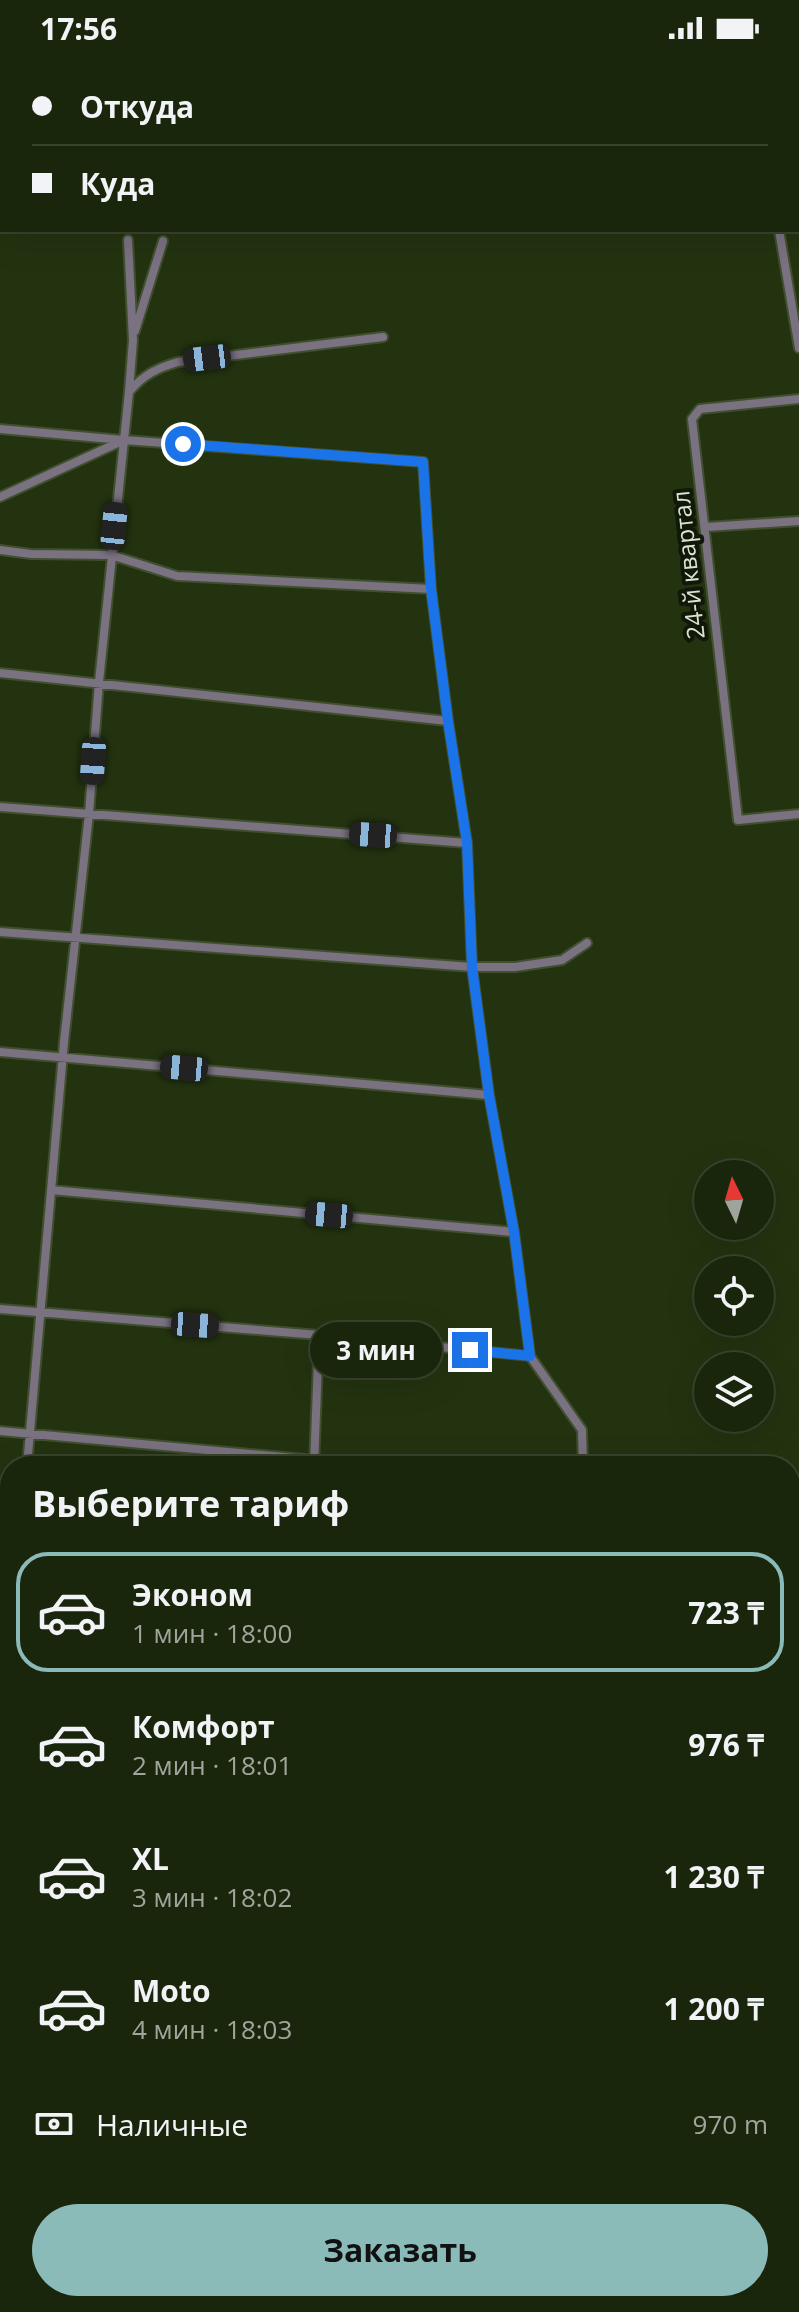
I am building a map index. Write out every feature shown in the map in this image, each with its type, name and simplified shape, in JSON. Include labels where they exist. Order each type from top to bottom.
[{"type":"street","points":[[779,232],[799,342]]},
{"type":"street","points":[[28,1456],[62,1057],[89,814],[111,555],[129,392],[133,340],[128,240]]},
{"type":"street","points":[[133,340],[163,241]]},
{"type":"street","points":[[129,392],[140,378],[156,368],[178,362],[383,337]]},
{"type":"street","name":"24-й квартал","points":[[799,399],[700,409],[692,419],[738,820],[799,814]]},
{"type":"street","points":[[0,429],[423,462],[431,589],[467,843],[472,967],[489,1095],[514,1232],[530,1356],[582,1430],[583,1456]]},
{"type":"street","points":[[0,497],[124,440]]},
{"type":"street","points":[[706,527],[799,521]]},
{"type":"street","points":[[0,550],[31,554],[111,555],[177,576],[431,589]]},
{"type":"street","points":[[0,673],[448,721]]},
{"type":"street","points":[[0,807],[467,843]]},
{"type":"street","points":[[0,932],[472,967],[515,967],[562,960],[587,943]]},
{"type":"street","points":[[0,1052],[489,1095]]},
{"type":"street","points":[[51,1190],[514,1232]]},
{"type":"street","points":[[0,1309],[530,1356]]},
{"type":"street","points":[[314,1456],[319,1335]]},
{"type":"street","points":[[0,1431],[253,1456]]},
{"type":"route","points":[[183,444],[423,462],[431,589],[467,843],[472,967],[489,1095],[514,1232],[530,1356],[470,1350]]}]
